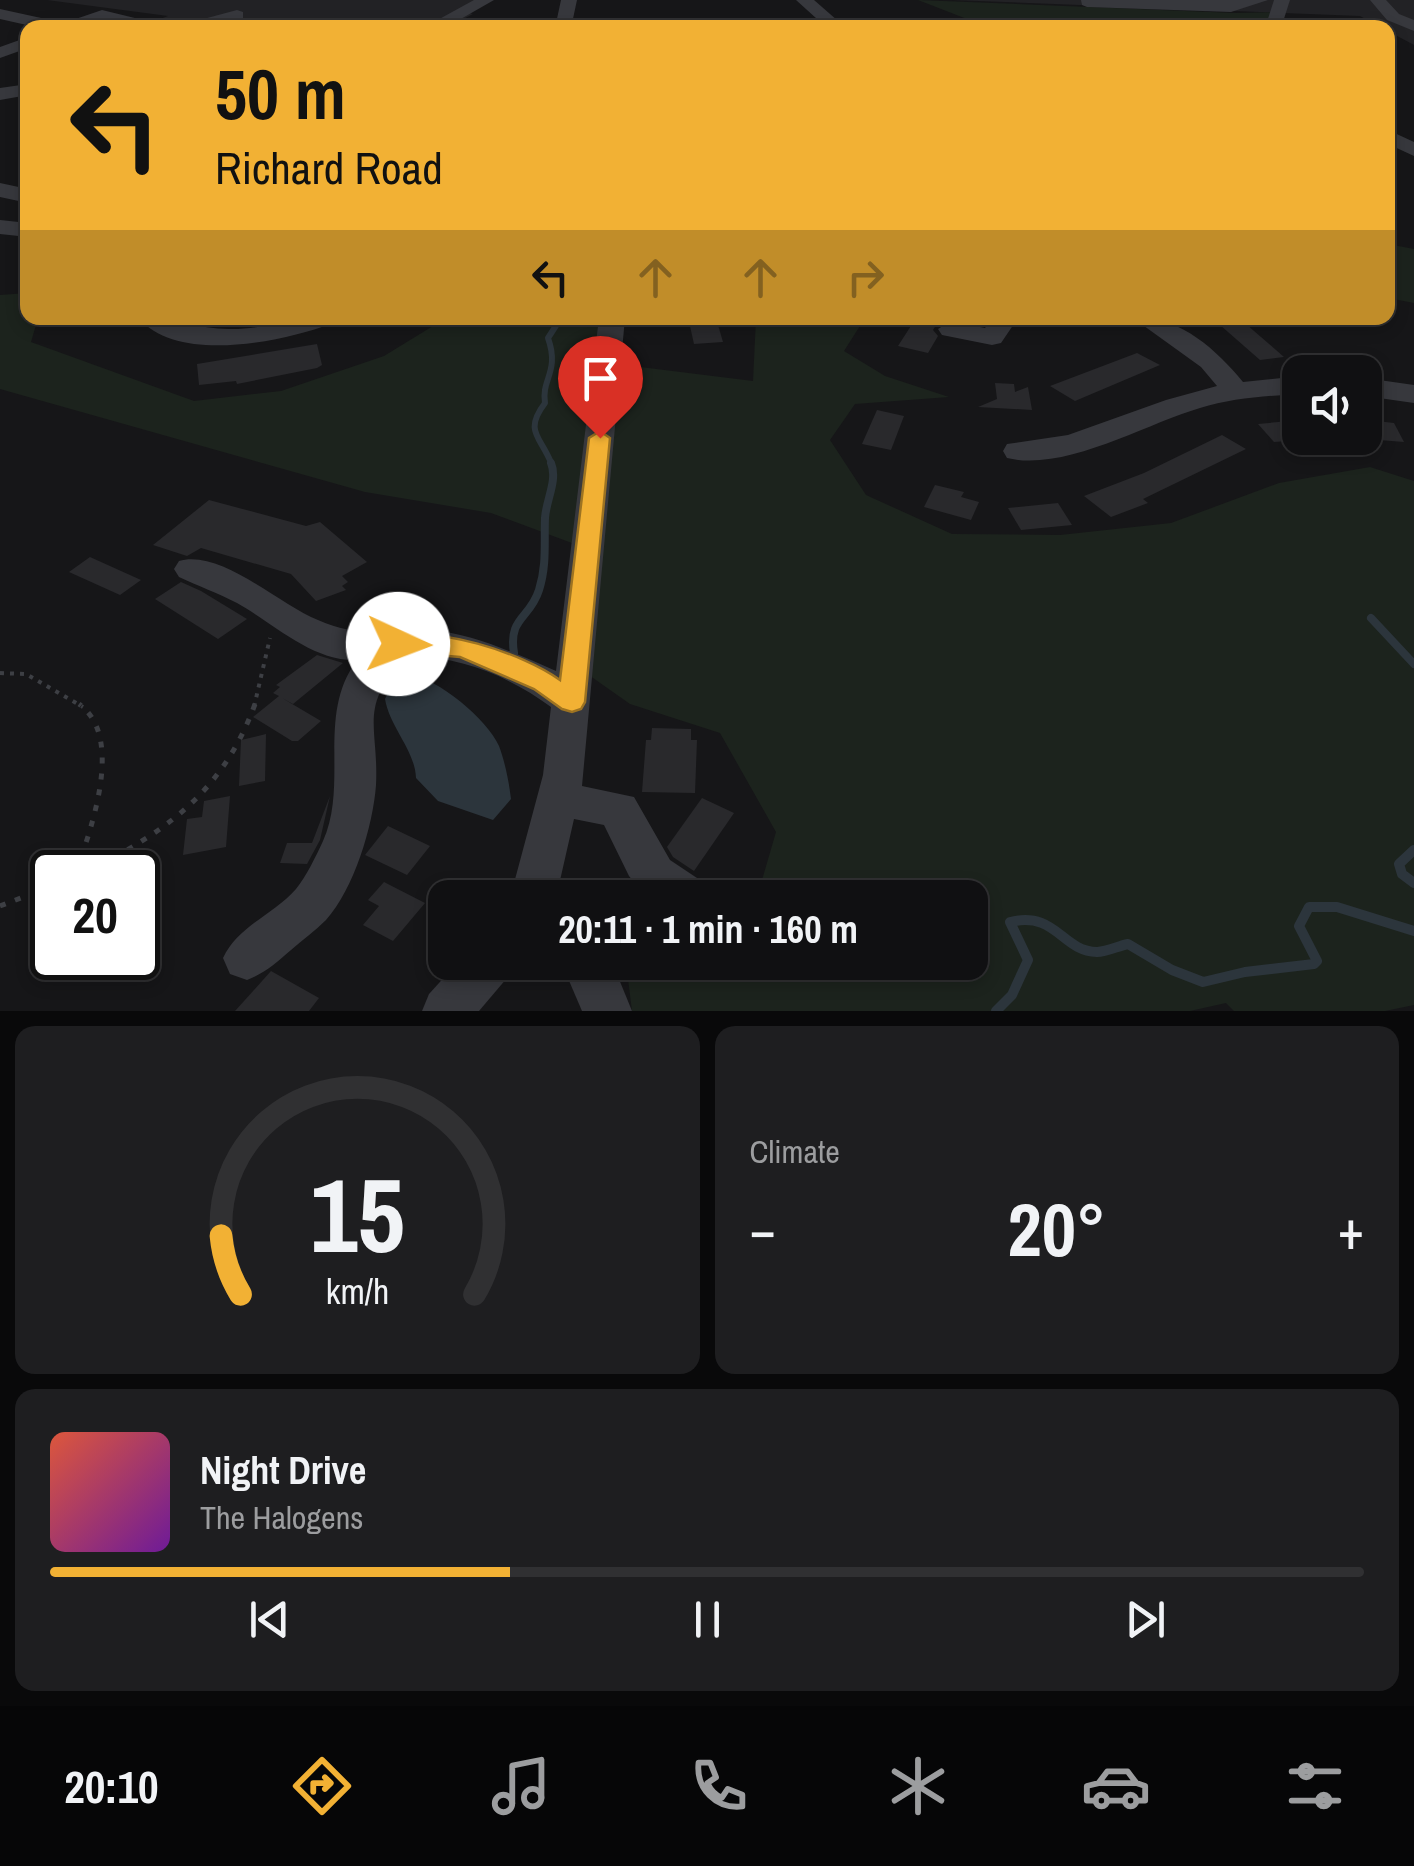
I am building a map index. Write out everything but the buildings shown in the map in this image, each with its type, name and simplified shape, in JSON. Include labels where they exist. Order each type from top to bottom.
[{"type":"street","points":[[2,12],[32,0]]},
{"type":"street","points":[[447,20],[486,0]]},
{"type":"street","points":[[804,0],[828,20]]},
{"type":"street","points":[[1087,2],[1231,7],[1260,0]]},
{"type":"street","points":[[1378,0],[1393,16],[1414,23]]},
{"type":"street","points":[[2,12],[34,20]]},
{"type":"street","points":[[88,20],[102,15],[135,20]]},
{"type":"street","points":[[175,325],[214,337],[262,336],[298,325]]},
{"type":"street","points":[[538,880],[558,798],[572,702],[611,325]]},
{"type":"street","points":[[951,329],[992,338],[1000,325]]},
{"type":"street","points":[[1157,325],[1211,361],[1236,390]]},
{"type":"street","points":[[1018,450],[1049,450],[1236,390],[1282,386]]},
{"type":"street","points":[[1382,389],[1414,394]]},
{"type":"street","points":[[191,569],[348,647],[430,643],[465,649],[543,682],[572,702]]},
{"type":"street","points":[[247,958],[312,903],[346,842],[355,782],[352,730],[357,702],[368,672],[398,644]]},
{"type":"street","points":[[558,798],[619,810],[649,870],[661,880]]},
{"type":"street","points":[[447,1011],[474,980]]},
{"type":"street","points":[[596,980],[607,1011]]},
{"type":"path","points":[[123,850],[178,818],[208,786],[262,688],[271,609]]},
{"type":"path","points":[[0,673],[8,670],[38,679],[90,714],[102,736],[102,766],[83,850]]},
{"type":"path","points":[[0,906],[30,894]]},
{"type":"shaded area","points":[[47,0],[488,0],[466,12],[473,14],[461,20],[157,20],[168,16]]},
{"type":"shaded area","points":[[918,0],[1278,12],[1269,20],[969,20]]},
{"type":"shaded area","points":[[952,0],[1414,0],[1414,45],[1395,35],[1395,20],[1367,20],[1360,16]]},
{"type":"shaded area","points":[[1395,245],[1414,249],[1414,303],[1395,299]]},
{"type":"shaded area","points":[[20,294],[20,325],[36,325],[31,342],[194,401],[281,391],[384,356],[435,325],[611,325],[608,363],[753,381],[756,325],[861,325],[844,351],[885,376],[949,397],[855,404],[830,440],[866,495],[952,534],[1060,535],[1171,523],[1279,483],[1370,467],[1414,481],[1414,1005],[1385,1011],[1234,1011],[1226,1003],[1190,1011],[632,1011],[628,980],[988,980],[988,880],[762,880],[776,832],[720,733],[630,704],[576,666],[588,549],[491,513],[365,492],[0,389],[0,295]]},
{"type":"shaded area","points":[[409,675],[447,692],[473,712],[493,735],[503,759],[511,799],[493,820],[438,801],[416,778],[385,699],[394,681]]},
{"type":"waterway","points":[[551,463],[536,434],[535,421],[545,403],[552,359],[548,338],[556,325]]},
{"type":"waterway","points":[[514,653],[514,632],[535,600],[542,581],[551,463]]},
{"type":"waterway","points":[[1371,618],[1414,664]]},
{"type":"waterway","points":[[1414,850],[1399,864],[1402,874],[1414,883]]},
{"type":"waterway","points":[[996,1011],[1012,995],[1028,960],[1010,922],[1026,920],[1049,926],[1085,950],[1101,952],[1128,944],[1172,970],[1203,982],[1245,972],[1314,964],[1317,961],[1299,926],[1309,907],[1337,907],[1414,931]]},
{"type":"route","points":[[398,644],[430,643],[465,649],[543,682],[572,702],[600,438]]}]
